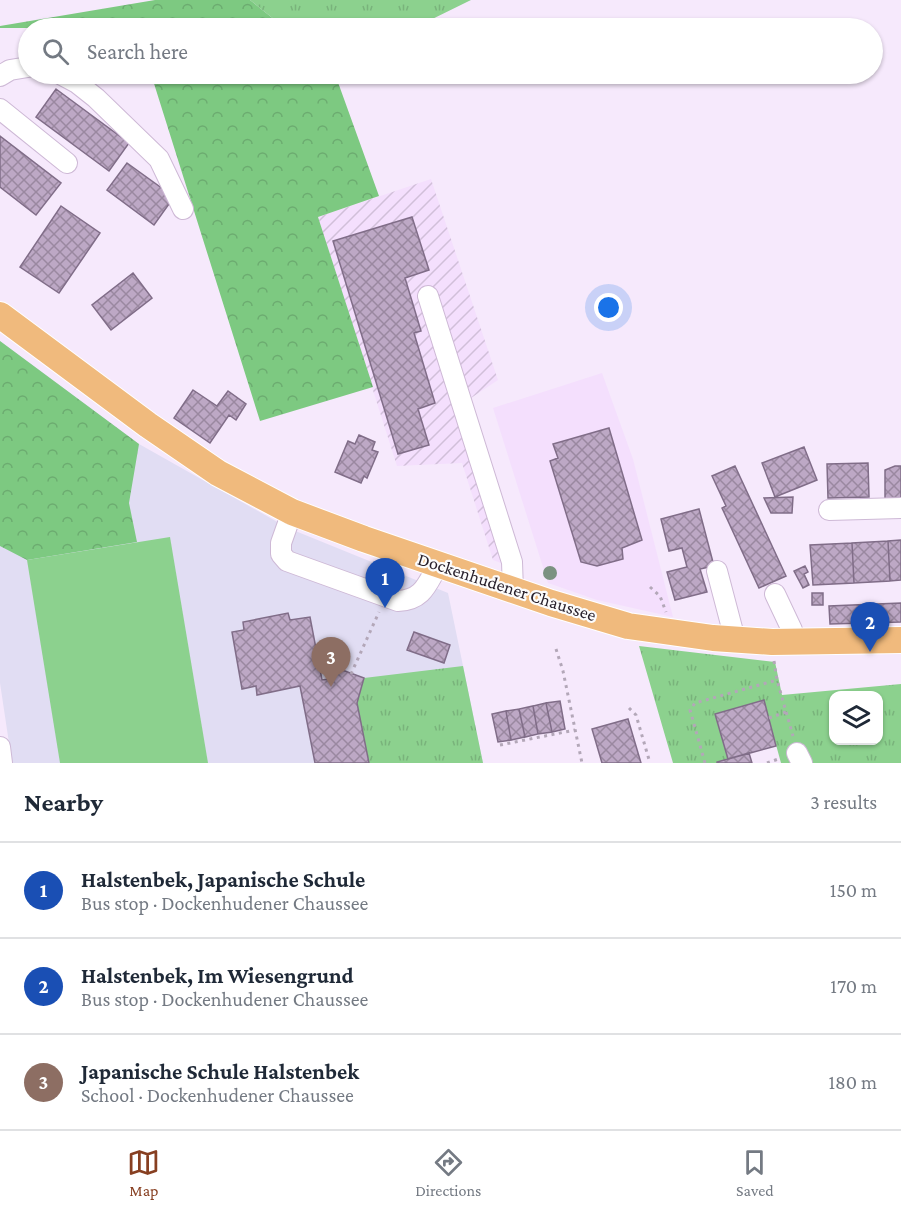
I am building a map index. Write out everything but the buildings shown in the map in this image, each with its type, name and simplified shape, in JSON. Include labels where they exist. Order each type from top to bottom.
[{"type":"main road","name":"Dockenhudener Chaussee","points":[[0,315],[182,450],[218,473],[292,512],[438,565],[570,609],[628,626],[665,633],[781,642],[901,640]]},
{"type":"street","points":[[0,76],[18,69]]},
{"type":"street","points":[[78,84],[159,159],[183,210]]},
{"type":"street","points":[[0,110],[67,163]]},
{"type":"street","points":[[428,296],[512,562],[513,591]]},
{"type":"street","points":[[829,510],[901,508]]},
{"type":"street","points":[[292,512],[281,543],[281,554],[287,561],[398,601],[410,600],[420,595],[438,565]]},
{"type":"street","points":[[717,571],[733,640]]},
{"type":"street","points":[[775,594],[792,630],[781,642]]},
{"type":"street","points":[[0,747],[2,763]]},
{"type":"path","points":[[650,586],[660,596],[669,619]]},
{"type":"path","points":[[351,674],[385,596]]},
{"type":"path","points":[[781,642],[777,680],[800,758]]},
{"type":"path","points":[[556,649],[563,671],[582,763]]},
{"type":"path","points":[[705,763],[690,710],[695,704],[777,680]]},
{"type":"path","points":[[629,708],[636,715],[650,763]]},
{"type":"path","points":[[768,718],[786,712]]},
{"type":"path","points":[[500,745],[575,730]]},
{"type":"shaded area","points":[[431,179],[498,380],[462,404],[519,570],[493,560],[462,463],[397,466],[318,217]]},
{"type":"shaded area","points":[[0,341],[139,444],[288,528],[448,593],[483,763],[12,763],[0,683]]},
{"type":"shaded area","points":[[602,373],[633,459],[673,617],[597,600],[548,583],[493,408]]},
{"type":"green space","points":[[155,0],[250,0],[272,18],[48,18]]},
{"type":"green space","points":[[250,0],[471,0],[434,18],[272,18]]},
{"type":"green space","points":[[18,23],[18,28],[0,28],[0,26]]},
{"type":"green space","points":[[154,84],[339,84],[379,196],[318,217],[373,387],[260,421]]},
{"type":"green space","points":[[0,341],[139,444],[129,503],[137,542],[27,560],[0,546]]},
{"type":"green space","points":[[170,537],[208,763],[60,763],[27,560]]},
{"type":"green space","points":[[639,646],[775,662],[782,695],[901,684],[901,763],[781,763],[764,701],[728,759],[717,763],[673,763]]},
{"type":"green space","points":[[463,666],[483,763],[369,763],[357,703],[364,678]]},
{"type":"place","name":"Halstenbek, Japanische Schule","points":[[385,608]]},
{"type":"place","name":"Halstenbek, Im Wiesengrund","points":[[870,652]]},
{"type":"place","name":"Japanische Schule Halstenbek","points":[[331,687]]}]
